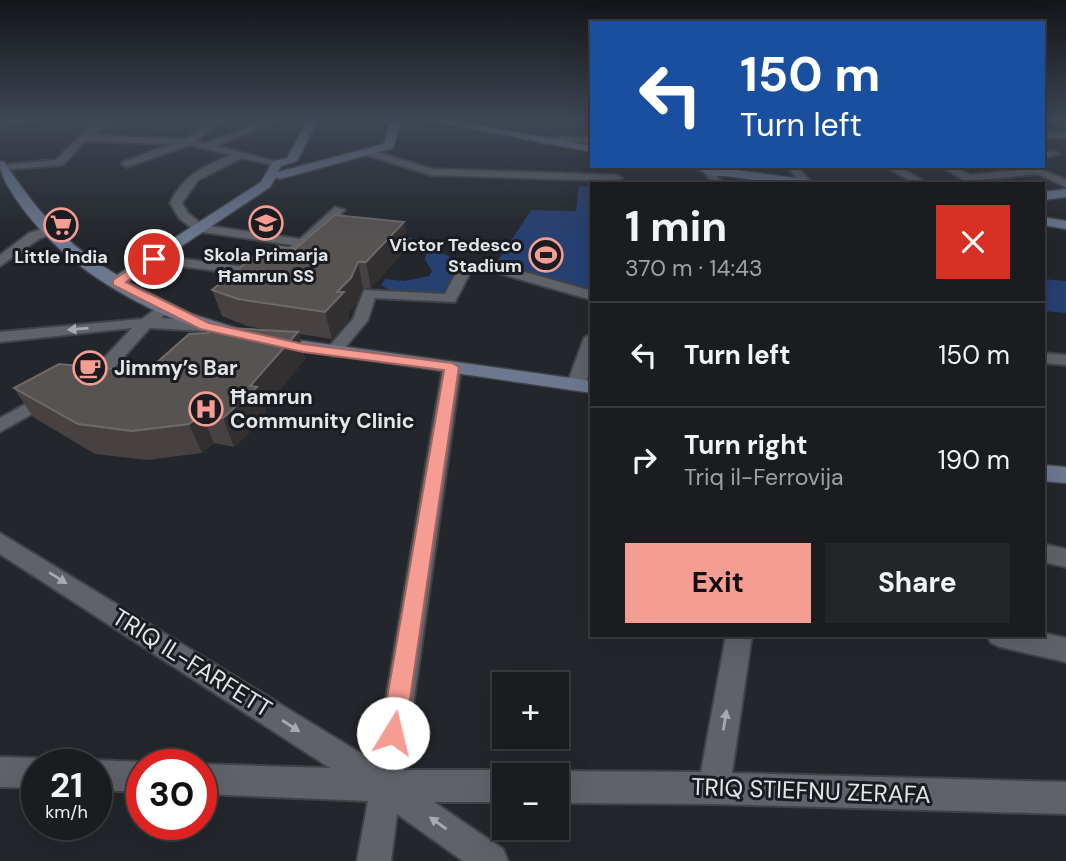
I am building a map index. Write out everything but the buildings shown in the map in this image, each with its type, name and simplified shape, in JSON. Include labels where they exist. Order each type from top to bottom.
[{"type":"street","points":[[2,168],[60,163],[63,160]]},
{"type":"street","points":[[127,164],[138,160]]},
{"type":"street","points":[[229,160],[192,177],[181,189],[176,203],[183,215],[199,228],[302,243]]},
{"type":"street","points":[[266,160],[295,164],[321,160]]},
{"type":"street","points":[[117,282],[240,202],[268,180],[295,164],[297,160]]},
{"type":"street","points":[[393,160],[431,172],[618,181]]},
{"type":"street","points":[[268,180],[277,163]]},
{"type":"street","points":[[2,168],[40,221],[87,261],[117,282],[204,326]]},
{"type":"street","points":[[700,168],[724,175],[759,176],[801,182]]},
{"type":"street","points":[[793,168],[807,182]]},
{"type":"street","points":[[894,168],[920,182]]},
{"type":"street","points":[[949,168],[974,181],[1034,172]]},
{"type":"street","points":[[1013,168],[1034,172],[1066,184]]},
{"type":"street","points":[[1045,196],[1066,193]]},
{"type":"street","points":[[154,259],[275,268],[339,210]]},
{"type":"street","points":[[1045,221],[1066,225]]},
{"type":"street","points":[[0,262],[34,236],[51,230]]},
{"type":"street","points":[[489,266],[590,295]]},
{"type":"street","points":[[333,351],[360,320],[369,293],[450,299],[464,269]]},
{"type":"street","points":[[0,426],[109,363],[146,323],[165,307]]},
{"type":"street","points":[[0,337],[171,322],[204,326],[303,348],[584,386],[590,350]]},
{"type":"street","points":[[1045,358],[1066,360]]},
{"type":"street","points":[[374,861],[452,367]]},
{"type":"street","name":"TRIQ IL-FARFETT","points":[[0,542],[385,786],[491,861]]},
{"type":"street","points":[[1045,553],[1066,558]]},
{"type":"street","points":[[714,788],[739,637]]},
{"type":"street","points":[[1009,637],[1066,650]]},
{"type":"street","points":[[0,772],[21,773]]},
{"type":"street","points":[[217,780],[385,786],[492,786]]},
{"type":"street","name":"TRIQ STIEFNU ZERAFA","points":[[569,787],[714,788],[1066,799]]},
{"type":"shaded area","name":"Victor Tedesco Stadium","points":[[579,186],[590,187],[590,292],[495,265],[531,210],[576,211]]},
{"type":"shaded area","points":[[400,233],[461,262],[449,294],[391,291],[381,285],[385,279],[404,281],[429,276],[432,271],[425,259],[426,253],[393,236]]},
{"type":"shaded area","points":[[1045,279],[1066,281],[1066,313],[1045,311]]},
{"type":"place","name":"Skola Primarja Ħamrun SS","points":[[266,223]]},
{"type":"place","name":"Little India","points":[[61,225]]},
{"type":"place","name":"Victor Tedesco Stadium","points":[[546,255]]},
{"type":"place","name":"Jimmy’s Bar","points":[[90,368]]},
{"type":"place","name":"Ħamrun Community Clinic","points":[[206,409]]},
{"type":"route","points":[[154,259],[117,282],[204,326],[303,348],[452,367],[393,733]]}]
